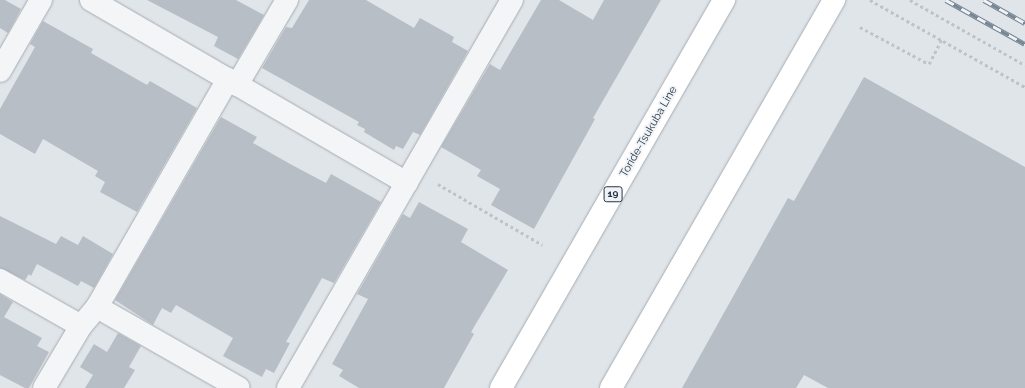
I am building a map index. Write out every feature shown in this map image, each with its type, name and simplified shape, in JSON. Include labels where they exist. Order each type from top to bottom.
[{"type":"main road","name":"Toride-Tsukuba Line","points":[[501,388],[724,0]]},
{"type":"main road","points":[[611,388],[834,0]]},
{"type":"street","points":[[0,70],[41,0]]},
{"type":"street","points":[[91,0],[233,82],[411,177]]},
{"type":"street","points":[[45,388],[81,326],[97,307],[233,82],[287,0]]},
{"type":"street","points":[[288,388],[512,0]]},
{"type":"street","points":[[0,280],[81,326]]},
{"type":"street","points":[[97,307],[240,388]]},
{"type":"path","points":[[870,0],[1025,87]]},
{"type":"path","points":[[910,0],[1025,65]]},
{"type":"path","points":[[860,27],[929,64],[941,40]]},
{"type":"path","points":[[411,177],[543,245]]},
{"type":"building","points":[[0,0],[5,0],[21,9],[8,33],[0,28]]},
{"type":"building","points":[[147,0],[236,0],[264,15],[238,59],[214,46],[218,37]]},
{"type":"building","points":[[309,0],[366,0],[414,28],[420,18],[454,37],[452,42],[468,51],[420,135],[413,132],[403,149],[396,146],[394,150],[364,132],[365,129],[357,125],[359,122],[262,68],[286,27],[292,28]]},
{"type":"building","points":[[541,0],[559,0],[593,20],[604,0],[661,0],[593,118],[595,119],[534,229],[491,205],[500,189],[477,176],[481,170],[441,147],[490,64],[500,70]]},
{"type":"building","points":[[43,21],[93,49],[91,53],[147,85],[150,81],[197,108],[137,212],[100,192],[105,182],[95,176],[98,171],[43,139],[35,154],[0,134],[0,109],[35,47],[30,44]]},
{"type":"building","points":[[864,77],[1025,167],[1025,388],[828,388],[804,375],[796,388],[682,388],[788,198],[794,201]]},
{"type":"building","points":[[221,117],[257,137],[253,143],[292,165],[326,183],[331,174],[381,202],[334,283],[322,278],[286,342],[290,343],[274,373],[266,369],[262,377],[223,356],[233,338],[176,305],[171,313],[162,308],[153,325],[115,300]]},
{"type":"building","points":[[419,202],[468,229],[461,242],[508,270],[471,332],[474,334],[444,388],[359,388],[339,376],[343,370],[332,364],[368,299],[357,294],[403,214],[410,218]]},
{"type":"building","points":[[0,216],[56,244],[61,236],[78,245],[83,236],[113,254],[94,288],[81,281],[78,286],[37,264],[31,276],[29,274],[25,280],[0,268]]},
{"type":"building","points":[[0,294],[13,302],[4,317],[42,338],[37,346],[49,352],[29,388],[25,388],[0,375]]},
{"type":"building","points":[[118,333],[141,346],[129,367],[135,370],[124,388],[85,388],[93,375],[80,367],[94,344],[107,352]]},
{"type":"railway","points":[[946,0],[1025,44]]},
{"type":"railway","points":[[984,0],[1025,23]]}]
